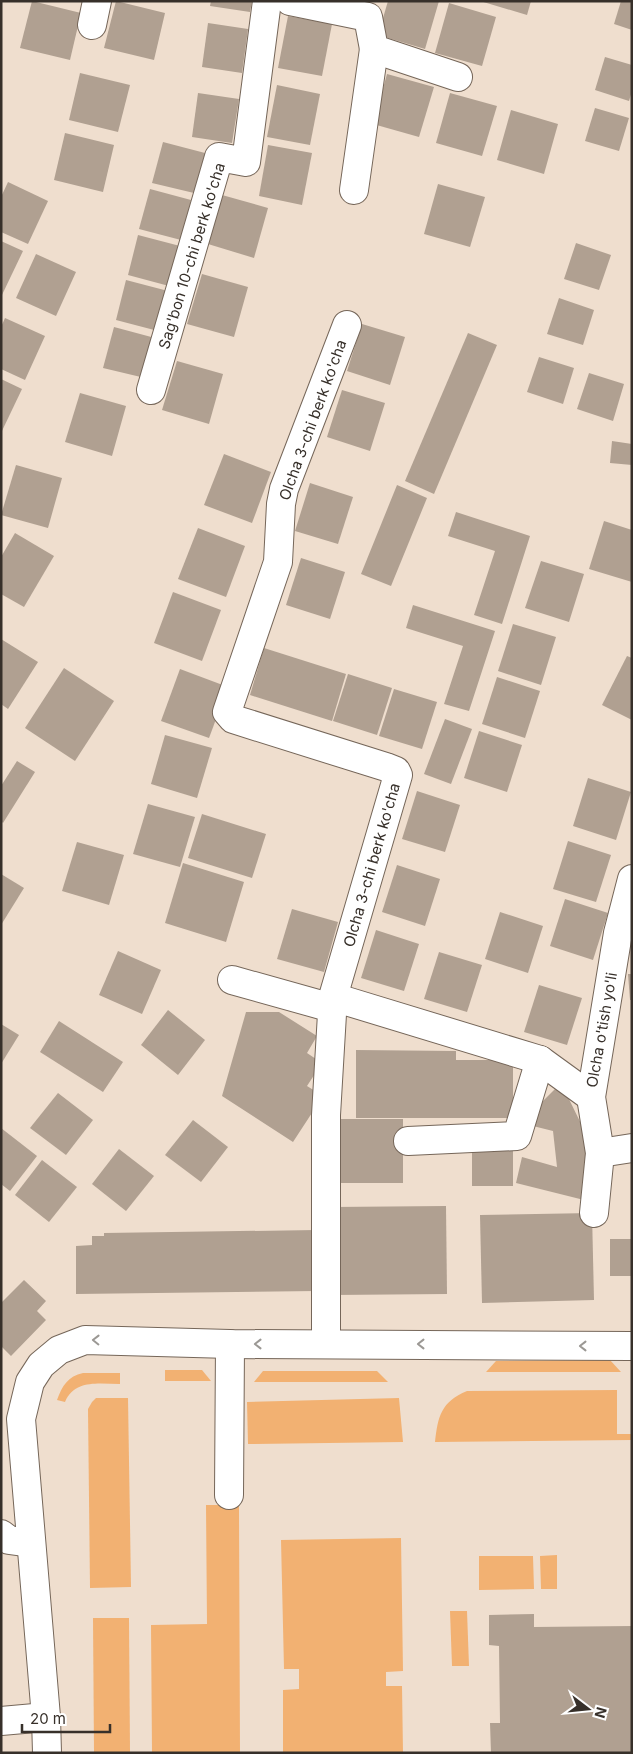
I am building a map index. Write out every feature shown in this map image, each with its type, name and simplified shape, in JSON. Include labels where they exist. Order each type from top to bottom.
[{"type":"street","name":"Sag'bon 10-chi berk ko'cha","points":[[151,390],[219,157],[246,162],[267,1]]},
{"type":"street","points":[[290,1],[368,17],[374,49],[354,190]]},
{"type":"street","points":[[374,49],[458,77]]},
{"type":"street","name":"Olcha 3-chi berk ko'cha","points":[[333,1003],[398,774],[396,771],[386,767],[233,719],[228,712],[278,562],[281,504],[284,489],[348,325]]},
{"type":"street","name":"Olcha o'tish yo'li","points":[[594,1213],[600,1154],[590,1097],[625,933],[632,879]]},
{"type":"street","points":[[232,980],[333,1003],[540,1060],[590,1097]]},
{"type":"street","points":[[326,1344],[326,1115],[333,1003]]},
{"type":"street","points":[[408,1140],[518,1136],[540,1060]]},
{"type":"street","points":[[600,1154],[632,1148]]},
{"type":"street","points":[[47,1753],[46,1717],[21,1419],[30,1382],[41,1365],[59,1350],[85,1340],[230,1344],[632,1346]]},
{"type":"street","points":[[229,1495],[230,1344]]},
{"type":"street","points":[[1,1534],[9,1540],[31,1543]]},
{"type":"street","points":[[1,1721],[46,1717]]},
{"type":"shaded area","points":[[610,1360],[621,1372],[486,1372],[496,1361]]},
{"type":"shaded area","points":[[165,1370],[202,1370],[211,1381],[165,1381]]},
{"type":"shaded area","points":[[263,1371],[377,1371],[388,1382],[254,1382]]},
{"type":"shaded area","points":[[83,1373],[120,1373],[120,1384],[88,1384],[75,1389],[65,1402],[57,1400],[66,1382]]},
{"type":"shaded area","points":[[617,1390],[617,1434],[632,1434],[632,1440],[435,1442],[442,1411],[451,1400],[467,1391]]},
{"type":"shaded area","points":[[96,1398],[128,1398],[131,1587],[90,1588],[88,1409]]},
{"type":"shaded area","points":[[399,1398],[403,1442],[248,1444],[247,1402]]},
{"type":"shaded area","points":[[206,1505],[239,1505],[240,1753],[152,1753],[151,1625],[207,1624]]},
{"type":"shaded area","points":[[401,1538],[403,1671],[386,1672],[386,1686],[402,1686],[403,1753],[283,1753],[283,1690],[299,1689],[299,1669],[284,1669],[281,1540]]},
{"type":"shaded area","points":[[557,1555],[557,1589],[541,1589],[540,1556]]},
{"type":"shaded area","points":[[479,1556],[533,1556],[534,1589],[479,1590]]},
{"type":"shaded area","points":[[450,1611],[467,1611],[469,1666],[452,1666]]},
{"type":"shaded area","points":[[93,1618],[129,1618],[130,1753],[94,1753]]},
{"type":"building","points":[[32,1],[81,13],[70,60],[20,48]]},
{"type":"building","points":[[116,1],[165,13],[154,60],[104,48]]},
{"type":"building","points":[[211,1],[252,1],[250,12],[210,6]]},
{"type":"building","points":[[388,1],[439,1],[425,49],[378,35]]},
{"type":"building","points":[[480,1],[531,1],[527,15]]},
{"type":"building","points":[[621,1],[632,1],[632,30],[614,24]]},
{"type":"building","points":[[449,3],[496,17],[482,66],[435,53]]},
{"type":"building","points":[[288,16],[332,24],[322,76],[278,68]]},
{"type":"building","points":[[208,23],[248,29],[242,73],[202,67]]},
{"type":"building","points":[[605,57],[632,65],[632,91],[629,101],[595,90]]},
{"type":"building","points":[[80,73],[130,85],[118,132],[69,120]]},
{"type":"building","points":[[387,74],[434,87],[419,137],[373,124]]},
{"type":"building","points":[[277,85],[320,94],[310,145],[267,137]]},
{"type":"building","points":[[198,93],[239,99],[232,143],[192,137]]},
{"type":"building","points":[[450,93],[497,106],[482,156],[436,143]]},
{"type":"building","points":[[595,108],[629,118],[619,151],[585,141]]},
{"type":"building","points":[[511,110],[558,124],[544,174],[497,160]]},
{"type":"building","points":[[65,133],[114,145],[103,192],[54,180]]},
{"type":"building","points":[[163,142],[205,153],[194,193],[152,183]]},
{"type":"building","points":[[268,145],[312,153],[302,205],[259,196]]},
{"type":"building","points":[[8,182],[48,201],[28,244],[1,232],[1,197]]},
{"type":"building","points":[[438,184],[485,197],[470,247],[424,234]]},
{"type":"building","points":[[150,189],[191,200],[181,240],[139,229]]},
{"type":"building","points":[[222,195],[268,208],[254,258],[208,244]]},
{"type":"building","points":[[138,235],[180,246],[169,286],[128,275]]},
{"type":"building","points":[[1,241],[23,251],[1,297]]},
{"type":"building","points":[[576,243],[611,255],[599,290],[564,279]]},
{"type":"building","points":[[36,254],[76,272],[56,316],[16,298]]},
{"type":"building","points":[[202,274],[248,287],[234,337],[187,324]]},
{"type":"building","points":[[126,280],[168,291],[158,331],[116,320]]},
{"type":"building","points":[[559,298],[594,310],[583,345],[547,334]]},
{"type":"building","points":[[5,318],[45,336],[25,380],[1,369],[1,327]]},
{"type":"building","points":[[362,324],[405,337],[390,385],[347,371]]},
{"type":"building","points":[[114,327],[155,338],[145,378],[103,368]]},
{"type":"building","points":[[468,333],[497,345],[434,494],[405,481]]},
{"type":"building","points":[[539,357],[574,368],[563,404],[527,392]]},
{"type":"building","points":[[177,361],[223,374],[209,424],[162,410]]},
{"type":"building","points":[[589,373],[624,384],[613,421],[577,409]]},
{"type":"building","points":[[1,379],[22,389],[1,433]]},
{"type":"building","points":[[342,390],[385,403],[370,451],[327,437]]},
{"type":"building","points":[[80,393],[126,406],[112,456],[65,442]]},
{"type":"building","points":[[612,441],[632,444],[632,465],[610,463]]},
{"type":"building","points":[[224,454],[271,472],[252,523],[204,505]]},
{"type":"building","points":[[16,465],[62,478],[48,528],[1,515]]},
{"type":"building","points":[[310,483],[353,497],[338,544],[295,531]]},
{"type":"building","points":[[397,485],[427,498],[391,586],[361,574]]},
{"type":"building","points":[[456,512],[530,536],[502,624],[474,615],[495,551],[448,536]]},
{"type":"building","points":[[604,521],[632,530],[632,582],[589,569]]},
{"type":"building","points":[[198,528],[245,546],[226,597],[178,579]]},
{"type":"building","points":[[15,533],[54,556],[24,607],[1,594],[1,557]]},
{"type":"building","points":[[301,558],[345,572],[330,619],[286,605]]},
{"type":"building","points":[[541,561],[584,574],[569,622],[525,608]]},
{"type":"building","points":[[173,592],[221,610],[202,661],[154,643]]},
{"type":"building","points":[[413,605],[495,631],[469,711],[444,704],[463,646],[406,628]]},
{"type":"building","points":[[513,624],[556,637],[541,685],[498,671]]},
{"type":"building","points":[[1,639],[38,662],[8,709],[1,704]]},
{"type":"building","points":[[264,648],[346,674],[332,721],[250,695]]},
{"type":"building","points":[[627,656],[632,658],[632,720],[602,705]]},
{"type":"building","points":[[64,668],[114,701],[75,761],[25,728]]},
{"type":"building","points":[[180,669],[228,687],[209,738],[161,721]]},
{"type":"building","points":[[348,674],[392,688],[377,735],[333,721]]},
{"type":"building","points":[[497,677],[540,691],[525,738],[482,724]]},
{"type":"building","points":[[394,689],[437,702],[422,749],[379,736]]},
{"type":"building","points":[[445,719],[472,729],[451,784],[424,774]]},
{"type":"building","points":[[479,731],[522,745],[507,792],[464,778]]},
{"type":"building","points":[[165,735],[212,748],[197,798],[151,784]]},
{"type":"building","points":[[17,761],[35,772],[3,823],[1,821],[1,786]]},
{"type":"building","points":[[588,778],[631,792],[616,840],[573,826]]},
{"type":"building","points":[[417,791],[460,805],[445,852],[402,839]]},
{"type":"building","points":[[148,804],[195,817],[180,867],[133,854]]},
{"type":"building","points":[[202,814],[266,834],[252,878],[188,858]]},
{"type":"building","points":[[568,841],[611,855],[596,902],[553,889]]},
{"type":"building","points":[[77,842],[124,855],[109,905],[62,891]]},
{"type":"building","points":[[183,863],[244,882],[226,942],[165,923]]},
{"type":"building","points":[[397,865],[440,879],[425,926],[382,912]]},
{"type":"building","points":[[1,874],[24,888],[1,925]]},
{"type":"building","points":[[565,899],[608,913],[593,960],[550,946]]},
{"type":"building","points":[[292,909],[338,922],[324,972],[277,959]]},
{"type":"building","points":[[500,912],[543,926],[528,973],[485,959]]},
{"type":"building","points":[[376,930],[419,944],[404,991],[361,978]]},
{"type":"building","points":[[118,951],[161,970],[142,1014],[99,995]]},
{"type":"building","points":[[439,952],[482,965],[467,1012],[424,999]]},
{"type":"building","points":[[628,974],[632,974],[632,1000],[630,1000]]},
{"type":"building","points":[[539,985],[582,998],[567,1045],[524,1032]]},
{"type":"building","points":[[168,1010],[205,1040],[178,1075],[141,1045]]},
{"type":"building","points":[[246,1012],[279,1012],[317,1036],[307,1053],[322,1063],[307,1086],[323,1096],[293,1142],[222,1096]]},
{"type":"building","points":[[59,1021],[123,1062],[103,1092],[40,1052]]},
{"type":"building","points":[[1,1024],[19,1035],[1,1064]]},
{"type":"building","points":[[356,1050],[456,1051],[456,1060],[513,1060],[513,1118],[356,1118]]},
{"type":"building","points":[[558,1086],[566,1093],[588,1138],[588,1201],[516,1183],[522,1157],[557,1167],[553,1131],[529,1125],[532,1112]]},
{"type":"building","points":[[58,1093],[93,1120],[66,1155],[30,1128]]},
{"type":"building","points":[[339,1119],[403,1119],[403,1183],[338,1183]]},
{"type":"building","points":[[193,1120],[228,1147],[201,1182],[165,1155]]},
{"type":"building","points":[[1,1128],[37,1156],[10,1191],[1,1184]]},
{"type":"building","points":[[472,1145],[513,1146],[513,1186],[472,1186]]},
{"type":"building","points":[[119,1149],[154,1176],[126,1211],[92,1184]]},
{"type":"building","points":[[42,1160],[77,1187],[49,1222],[15,1195]]},
{"type":"building","points":[[446,1206],[447,1294],[333,1295],[333,1207]]},
{"type":"building","points":[[592,1213],[594,1300],[482,1303],[480,1215]]},
{"type":"building","points":[[316,1230],[316,1291],[76,1294],[76,1246],[92,1245],[92,1236],[104,1236],[104,1233]]},
{"type":"building","points":[[610,1239],[632,1239],[632,1276],[610,1276]]},
{"type":"building","points":[[24,1280],[46,1301],[37,1311],[46,1320],[11,1356],[1,1346],[1,1303]]},
{"type":"building","points":[[534,1614],[534,1627],[632,1626],[632,1753],[491,1753],[490,1723],[500,1723],[499,1646],[489,1645],[489,1615]]}]
